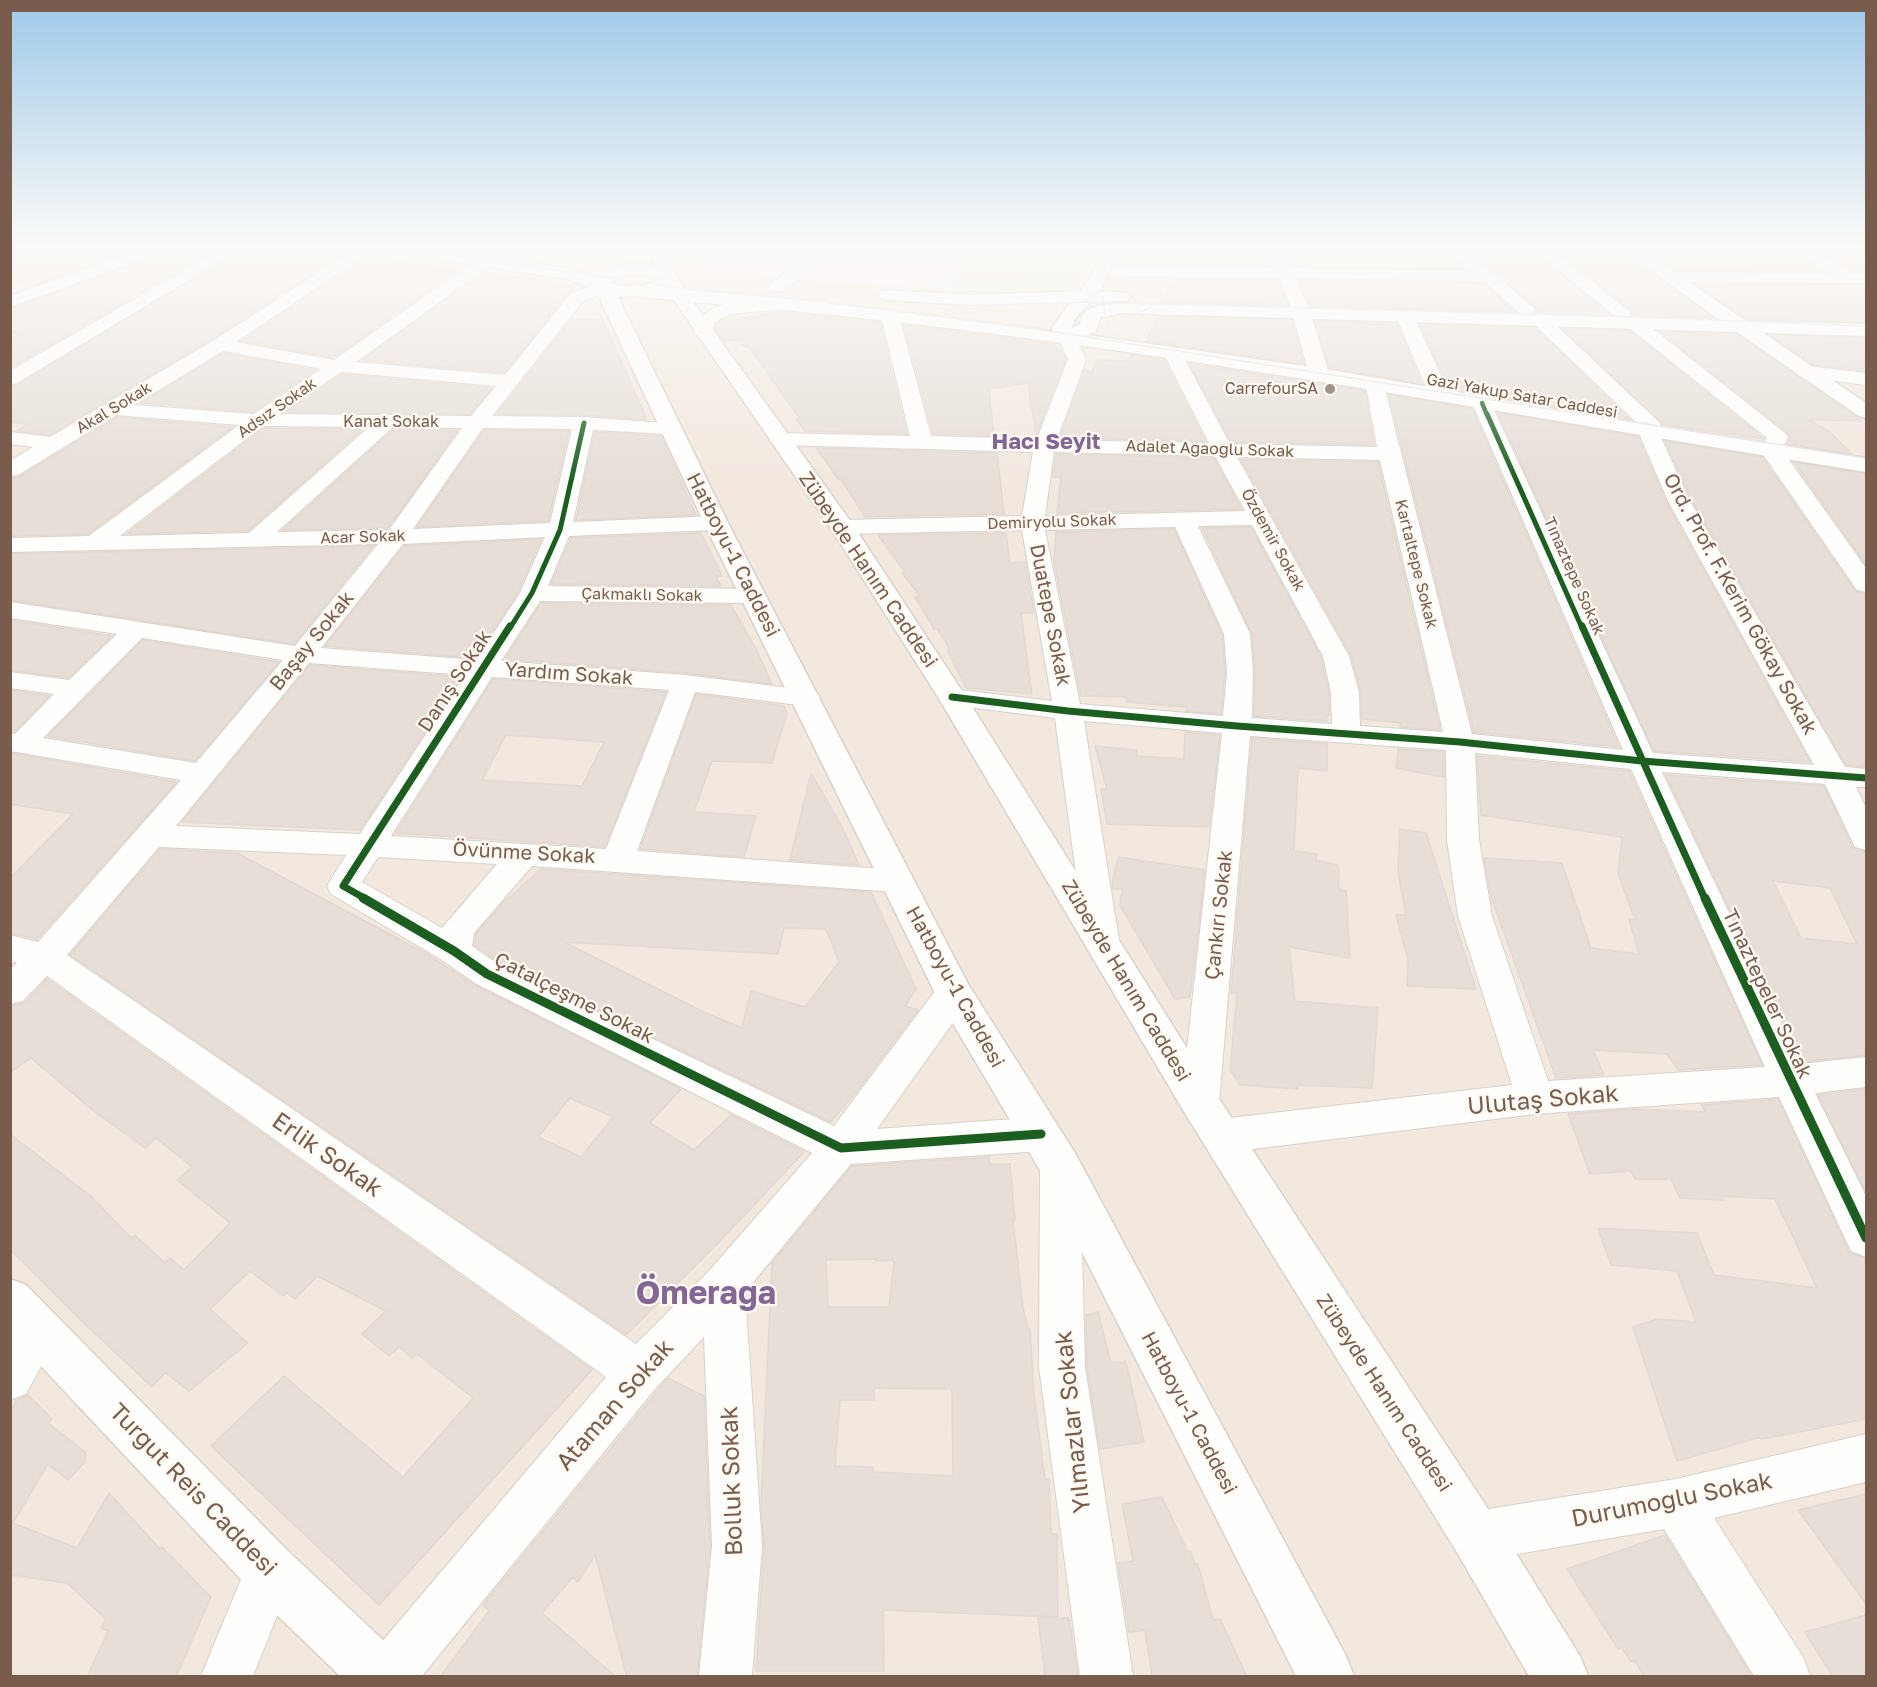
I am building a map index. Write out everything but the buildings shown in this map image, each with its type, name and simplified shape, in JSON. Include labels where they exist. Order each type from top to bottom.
[{"type":"main road","name":"Hatboyu-1 Caddesi","points":[[621,327],[752,596],[806,698],[954,993],[1050,1150],[1326,1677]]},
{"type":"main road","name":"Zübeyde Hanım Caddesi","points":[[702,327],[842,527],[952,697],[1200,1103],[1476,1536],[1560,1677]]},
{"type":"main road","points":[[973,327],[1067,339],[1087,330],[1088,327]]},
{"type":"main road","points":[[1061,327],[1067,339]]},
{"type":"main road","points":[[1100,327],[1101,344]]},
{"type":"main road","points":[[1742,327],[1866,412]]},
{"type":"main road","points":[[1818,327],[1866,330]]},
{"type":"main road","name":"Gazi Yakup Satar Caddesi","points":[[1067,339],[1319,374],[1648,431],[1866,465]]},
{"type":"main road","name":"Turgut Reis Caddesi","points":[[25,1315],[270,1571],[380,1677]]},
{"type":"street","points":[[10,379],[99,327]]},
{"type":"street","name":"Akal Sokak","points":[[10,471],[248,327]]},
{"type":"street","name":"Adsız Sokak","points":[[95,543],[258,420],[393,327]]},
{"type":"street","name":"Başay Sokak","points":[[10,992],[28,953],[151,836],[302,655],[396,537],[477,422],[553,327]]},
{"type":"street","points":[[703,331],[705,327]]},
{"type":"street","points":[[893,327],[922,444]]},
{"type":"street","points":[[1305,327],[1319,374]]},
{"type":"street","points":[[1408,327],[1440,396]]},
{"type":"street","name":"Ord. Prof. F.Kerim Gökay Sokak","points":[[1546,327],[1651,425],[1648,431],[1679,501],[1835,775],[1866,839]]},
{"type":"street","points":[[1638,327],[1778,437],[1771,450],[1866,585]]},
{"type":"street","points":[[1067,339],[1077,359],[1074,369]]},
{"type":"street","name":"Duatepe Sokak","points":[[1101,344],[1092,357],[1074,369],[1045,445],[1032,523],[1068,711],[1102,940]]},
{"type":"street","points":[[220,345],[337,366],[510,381]]},
{"type":"street","name":"Özdemir Sokak","points":[[1173,354],[1221,449],[1336,656],[1345,693],[1346,734]]},
{"type":"street","points":[[1806,372],[1866,379]]},
{"type":"street","name":"Kartaltepe Sokak","points":[[1376,385],[1389,454],[1460,742],[1463,840],[1475,916],[1535,1098]]},
{"type":"street","name":"Tınaztepe Sokak","points":[[1482,403],[1642,761]]},
{"type":"street","name":"Kanat Sokak","points":[[113,409],[258,420],[386,423],[584,423],[669,428]]},
{"type":"street","points":[[255,540],[386,423]]},
{"type":"street","name":"Danış Sokak","points":[[370,844],[532,593],[560,530],[584,423]]},
{"type":"street","points":[[10,438],[54,444]]},
{"type":"street","name":"Adalet Ağaoğlu Sokak","points":[[779,439],[1389,454]]},
{"type":"street","name":"Çankırı Sokak","points":[[1183,518],[1237,634],[1240,672],[1237,726],[1200,1103]]},
{"type":"street","name":"Demiryolu Sokak","points":[[842,527],[1261,518]]},
{"type":"street","name":"Acar Sokak","points":[[10,545],[396,537],[716,523]]},
{"type":"street","name":"Çakmaklı Sokak","points":[[532,593],[752,596]]},
{"type":"street","name":"Yardım Sokak","points":[[10,610],[302,655],[685,683],[806,698]]},
{"type":"street","points":[[16,743],[138,628]]},
{"type":"street","points":[[10,680],[75,689]]},
{"type":"street","points":[[618,859],[685,683]]},
{"type":"street","points":[[952,697],[1068,711],[1237,726],[1460,742],[1642,761],[1866,778]]},
{"type":"street","points":[[16,743],[203,774]]},
{"type":"street","name":"Tınaztepeler Sokak","points":[[1642,761],[1789,1081],[1866,1239]]},
{"type":"street","name":"Övünme Sokak","points":[[151,836],[370,844],[618,859],[896,881]]},
{"type":"street","name":"Çatalçeşme Sokak","points":[[370,844],[343,885],[454,951],[487,974],[841,1148]]},
{"type":"street","points":[[454,951],[458,928],[524,854]]},
{"type":"street","name":"Erlik Sokak","points":[[28,953],[639,1373]]},
{"type":"street","name":"Ataman Sokak","points":[[388,1677],[639,1373],[723,1286],[841,1148],[954,993]]},
{"type":"street","name":"Ulutaş Sokak","points":[[1221,1136],[1535,1098],[1789,1081],[1866,1072]]},
{"type":"street","points":[[841,1148],[1050,1150]]},
{"type":"street","name":"Yılmazlar Sokak","points":[[1050,1150],[1062,1367],[1107,1677]]},
{"type":"street","name":"Bolluk Sokak","points":[[723,1286],[737,1546],[726,1677]]},
{"type":"street","points":[[10,1378],[25,1315]]},
{"type":"street","name":"Durumoğlu Sokak","points":[[1476,1536],[1676,1503],[1866,1458]]},
{"type":"street","points":[[1676,1503],[1784,1677]]},
{"type":"street","points":[[227,1677],[270,1571]]},
{"type":"shaded area","points":[[11,327],[1866,327],[1866,1676],[11,1676]]},
{"type":"tram line","points":[[1015,327],[1866,458]]},
{"type":"tram line","points":[[1109,327],[1123,340]]},
{"type":"tram line","points":[[1125,327],[1130,337],[1142,343]]},
{"type":"cycle path","points":[[1482,403],[1718,927],[1866,1238]]},
{"type":"cycle path","points":[[584,423],[560,530],[532,593],[343,886],[454,951],[487,974],[841,1148],[1041,1134]]},
{"type":"cycle path","points":[[952,697],[1068,711],[1237,726],[1460,742],[1642,761],[1866,778]]},
{"type":"place","name":"CarrefourSA","points":[[1330,389]]},
{"type":"district","name":"Hacı Seyit","points":[[1046,442]]},
{"type":"district","name":"Ömerağa","points":[[706,1294]]}]
